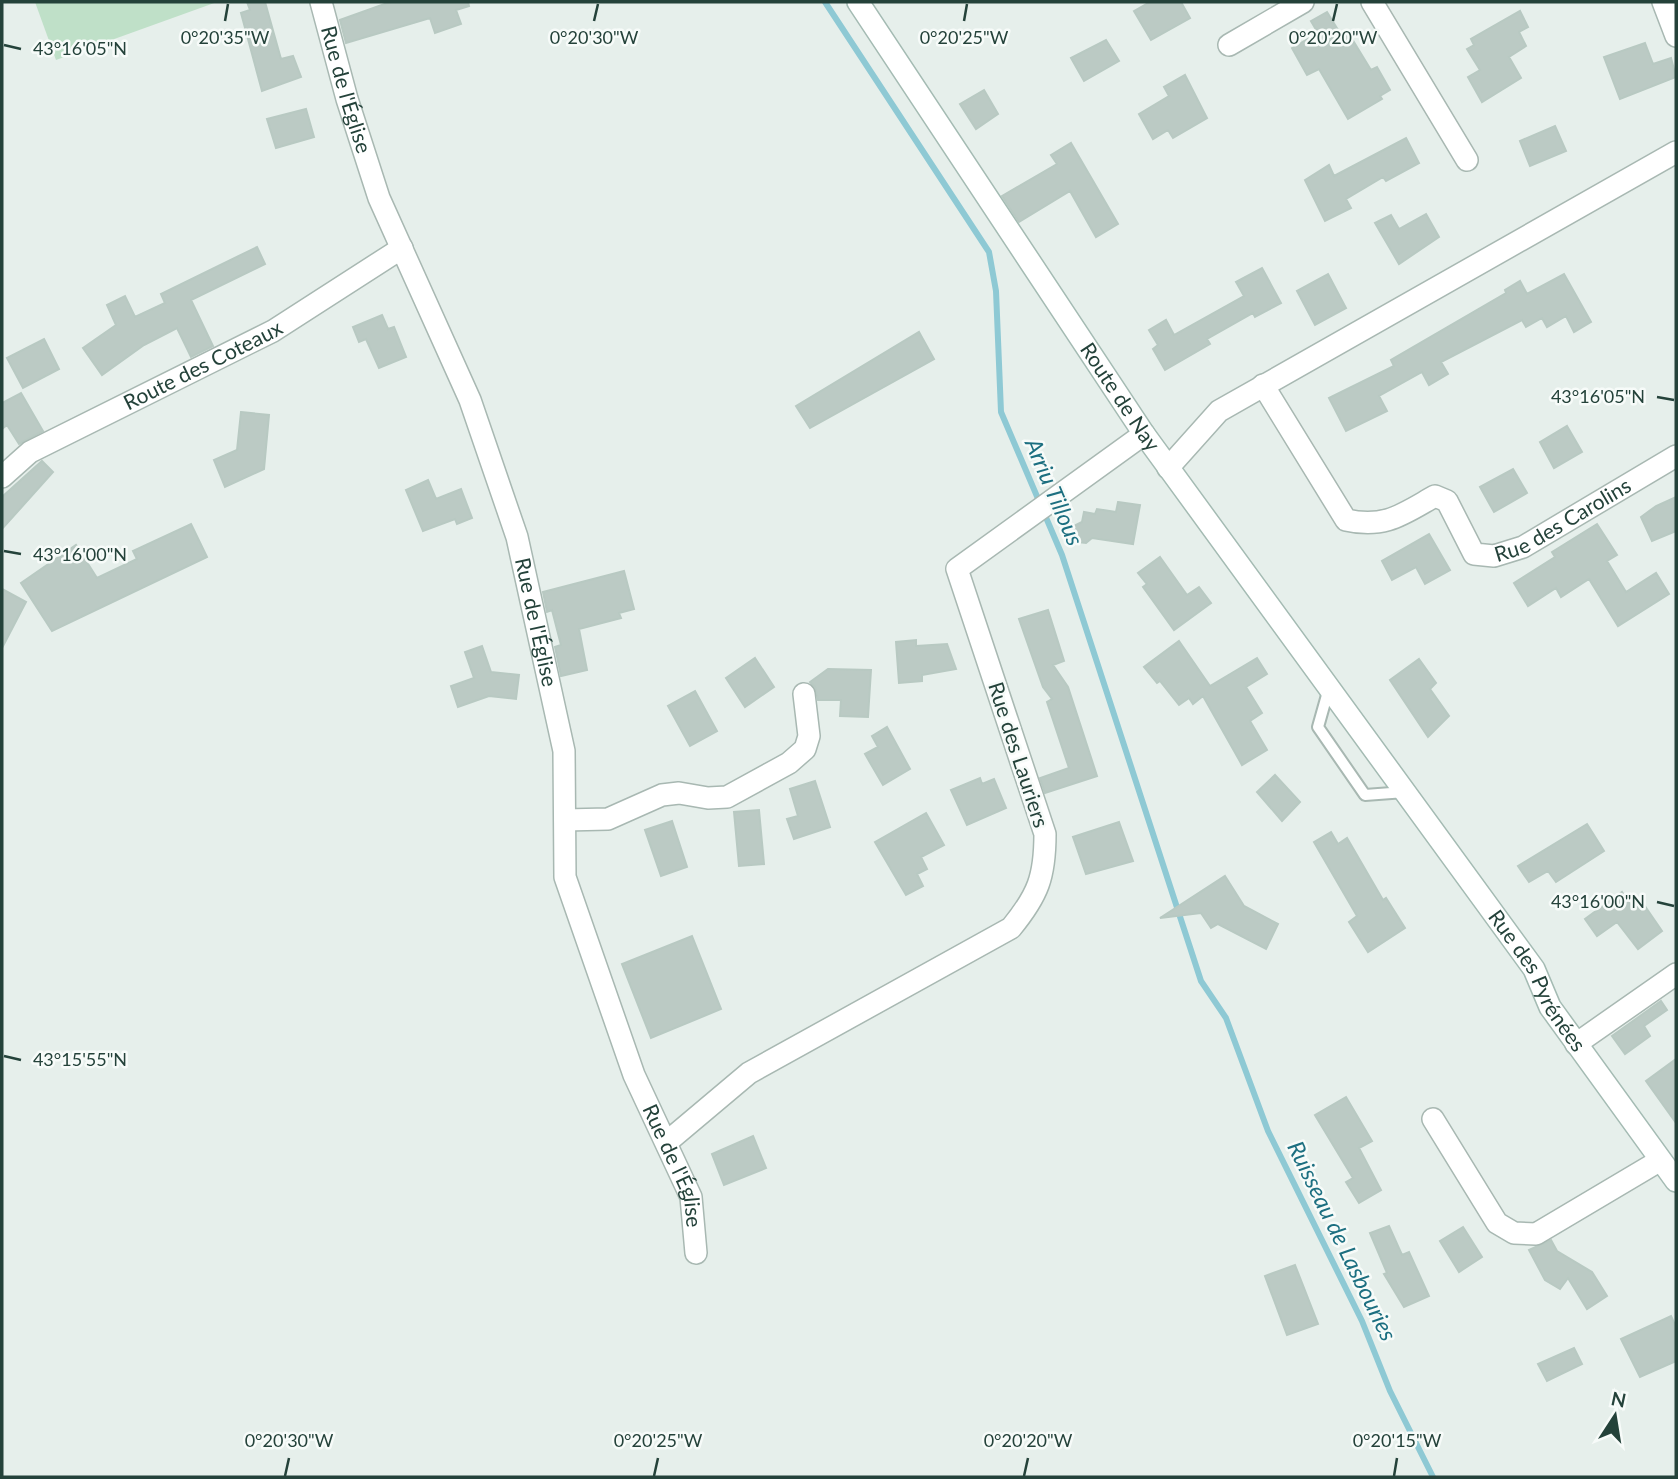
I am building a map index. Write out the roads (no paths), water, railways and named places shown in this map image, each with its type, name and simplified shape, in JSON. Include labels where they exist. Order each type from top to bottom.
[{"type":"street","name":"Rue de l'Église","points":[[321,2],[347,99],[379,198],[470,400],[517,537],[564,751],[565,877],[634,1075],[691,1197],[696,1253]]},
{"type":"street","name":"Route de Nay","points":[[858,2],[1144,434],[1401,787]]},
{"type":"street","points":[[1229,45],[1303,2]]},
{"type":"street","points":[[1372,2],[1467,160]]},
{"type":"street","points":[[1663,2],[1676,36]]},
{"type":"street","points":[[1168,468],[1219,411],[1676,152]]},
{"type":"street","name":"Route des Coteaux","points":[[2,477],[30,452],[273,331],[402,248]]},
{"type":"street","name":"Rue des Carolins","points":[[1263,386],[1346,520],[1365,524],[1390,521],[1435,496],[1447,501],[1474,554],[1494,556],[1523,547],[1676,456]]},
{"type":"street","name":"Rue des Lauriers","points":[[667,1142],[749,1073],[1011,928],[1033,901],[1045,868],[1045,834],[957,569],[1144,434]]},
{"type":"street","points":[[565,820],[608,819],[663,795],[679,793],[708,798],[727,797],[789,763],[804,749],[809,736],[804,694]]},
{"type":"street","name":"Rue des Pyrénées","points":[[1401,787],[1534,969],[1550,1007],[1676,1181]]},
{"type":"street","points":[[1576,1044],[1676,974]]},
{"type":"street","points":[[1433,1119],[1497,1223],[1514,1233],[1536,1234],[1659,1161]]},
{"type":"lane","points":[[1329,688],[1318,727],[1365,795],[1401,787]]},
{"type":"waterway","name":"Arriu Tillous","points":[[825,2],[989,252],[996,291],[1001,412],[1062,555],[1201,981],[1226,1018],[1268,1131],[1362,1321],[1390,1391],[1433,1477]]},
{"type":"water label","name":"Ruisseau de Lasbouries","points":[[1342,1241]]}]
